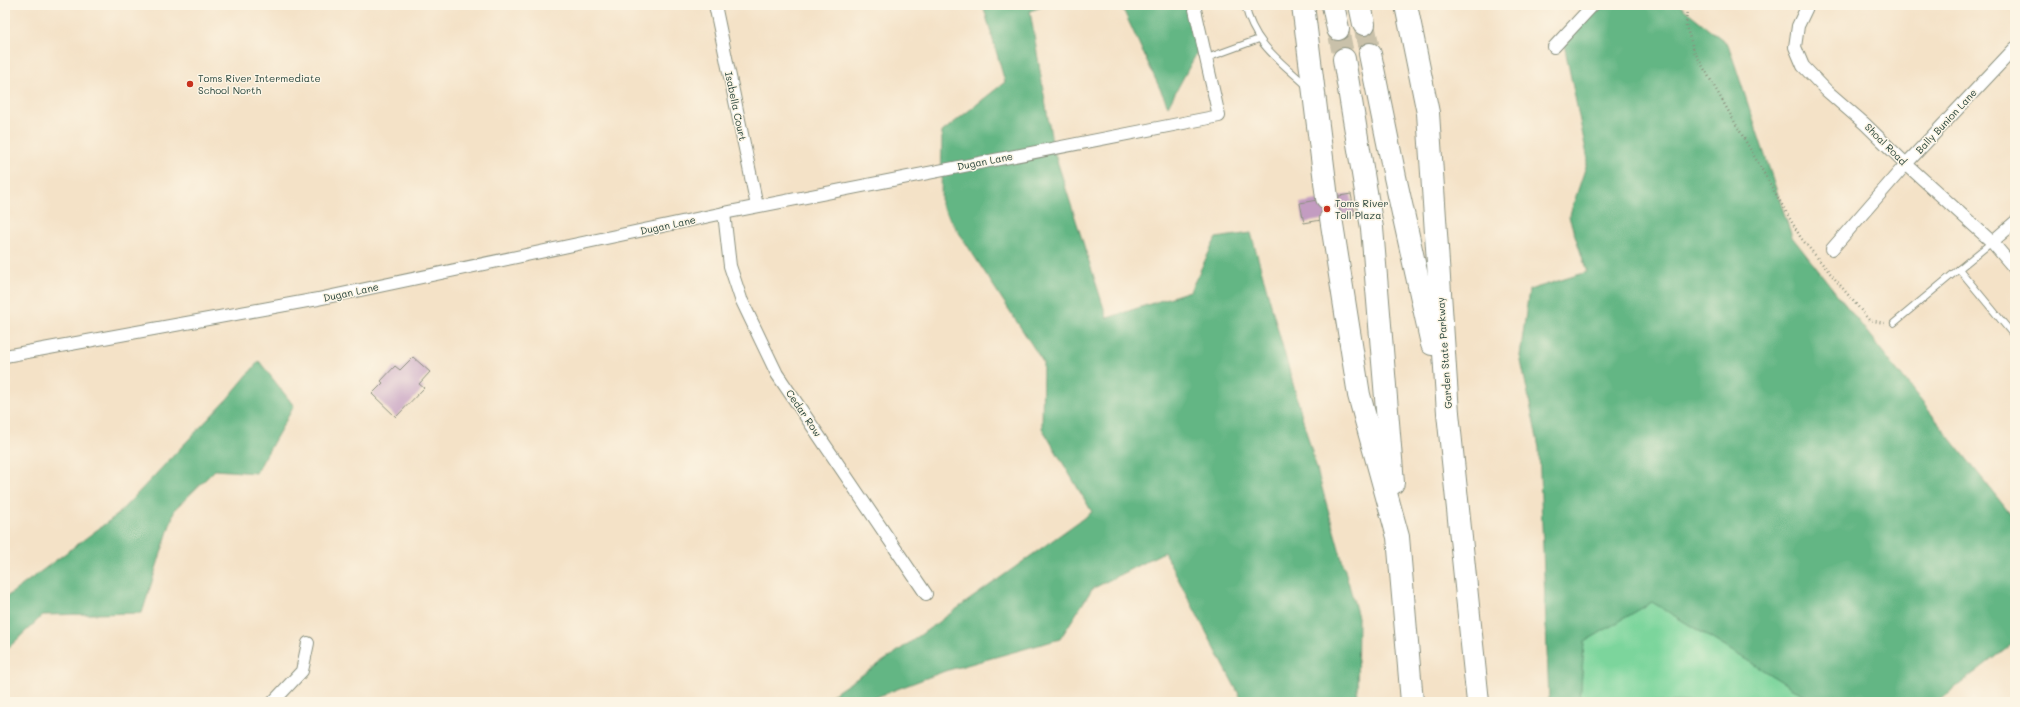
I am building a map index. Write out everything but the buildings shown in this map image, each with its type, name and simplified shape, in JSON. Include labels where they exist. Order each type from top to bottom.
[{"type":"highway","points":[[1302,5],[1329,208],[1360,395],[1398,537]]},
{"type":"highway","points":[[1333,5],[1338,29]]},
{"type":"highway","name":"Garden State Parkway","points":[[1406,5],[1428,113],[1448,413],[1478,702]]},
{"type":"highway","points":[[1370,54],[1395,178],[1448,413]]},
{"type":"highway","points":[[1344,59],[1372,228],[1412,702]]},
{"type":"street","name":"Isabella Court","points":[[715,5],[757,206]]},
{"type":"street","name":"Dugan Lane","points":[[5,356],[318,299],[757,206],[1219,116],[1194,5]]},
{"type":"street","points":[[1554,47],[1593,5]]},
{"type":"street","name":"Shoal Road","points":[[1808,5],[1798,26],[1795,47],[1803,66],[1827,91],[1865,124],[1906,164],[1992,242],[2015,269]]},
{"type":"street","name":"Bally Bunion Lane","points":[[1832,249],[1906,164],[2015,48]]},
{"type":"street","name":"Cedar Row","points":[[724,213],[730,266],[741,299],[777,374],[926,594]]},
{"type":"street","points":[[1992,242],[2015,222]]},
{"type":"street","points":[[273,702],[302,671],[308,643]]},
{"type":"lane","points":[[1245,5],[1254,30],[1263,46],[1314,93]]},
{"type":"lane","points":[[1207,58],[1259,39]]},
{"type":"lane","points":[[1894,323],[1992,242]]},
{"type":"lane","points":[[1959,270],[2015,337]]},
{"type":"path","points":[[1687,5],[1686,26],[1694,51],[1801,238],[1868,320],[1883,323],[1894,323]]},
{"type":"green space","points":[[983,5],[1047,5],[1030,11],[1053,148],[1107,318],[1190,291],[1216,238],[1251,233],[1358,617],[1357,702],[1243,702],[1164,552],[1092,589],[1060,639],[945,671],[863,702],[821,702],[891,656],[1092,512],[1042,428],[1043,362],[941,205],[942,132],[1005,82]]},
{"type":"green space","points":[[1121,5],[1185,5],[1199,49],[1168,106]]},
{"type":"green space","points":[[1601,5],[1679,5],[1728,44],[1792,237],[2015,520],[2015,641],[1937,702],[1815,702],[1652,602],[1584,642],[1580,702],[1549,702],[1539,448],[1520,356],[1529,290],[1587,272],[1569,217],[1588,160],[1564,44]]},
{"type":"green space","points":[[259,361],[294,406],[256,473],[215,470],[175,509],[142,613],[43,615],[5,651],[5,598],[117,515],[228,398]]},
{"type":"green space","points":[[1652,602],[1815,702],[1580,702],[1584,642]]},
{"type":"tunnel","points":[[1364,24],[1370,54]]},
{"type":"tunnel","points":[[1338,29],[1344,59]]},
{"type":"place","name":"Toms River Intermediate School North","points":[[190,84]]},
{"type":"place","name":"Toms River Toll Plaza","points":[[1327,209]]}]
